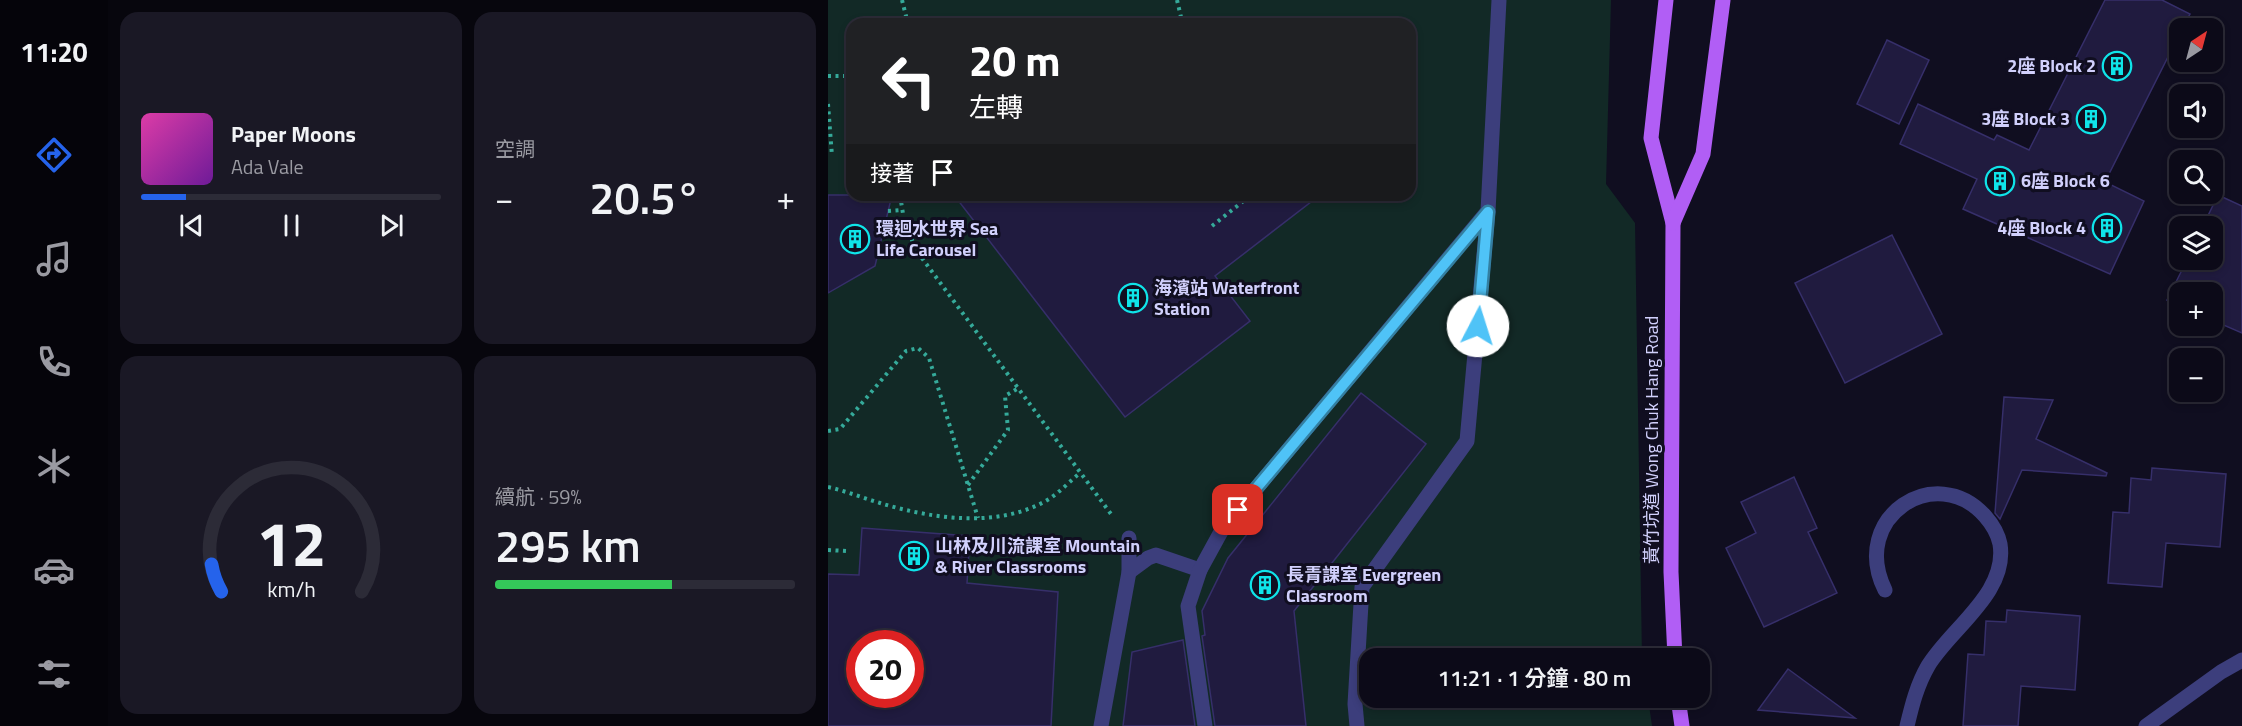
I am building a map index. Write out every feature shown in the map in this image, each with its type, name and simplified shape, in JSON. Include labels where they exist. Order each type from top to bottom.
[{"type":"main road","name":"黃竹坑道 Wong Chuk Hang Road","points":[[1666,0],[1651,138],[1673,223],[1671,572],[1675,648]]},
{"type":"main road","name":"黃竹坑道 Wong Chuk Hang Road","points":[[1673,223],[1703,154],[1723,0]]},
{"type":"main road","points":[[1679,708],[1682,726]]},
{"type":"street","points":[[1357,726],[1355,704],[1362,587],[1467,441],[1488,212],[1499,0]]},
{"type":"street","points":[[1205,726],[1188,606],[1200,570],[1223,528],[1488,212]]},
{"type":"street","points":[[1885,590],[1876,567],[1877,542],[1883,526],[1893,513],[1906,503],[1924,496],[1944,494],[1971,504],[1979,509],[1992,524],[2000,542],[2001,561],[1995,579],[1975,611],[1947,640],[1928,666],[1914,695],[1907,726]]},
{"type":"street","points":[[1101,726],[1129,572],[1129,538]]},
{"type":"street","points":[[1129,572],[1156,555],[1200,570]]},
{"type":"street","points":[[2146,726],[2212,678],[2242,660]]},
{"type":"path","points":[[902,0],[906,18]]},
{"type":"path","points":[[1177,0],[1182,18]]},
{"type":"path","points":[[828,76],[846,76]]},
{"type":"path","points":[[828,104],[832,156]]},
{"type":"path","points":[[901,201],[904,220],[916,250],[1129,538]]},
{"type":"path","points":[[1212,226],[1243,201]]},
{"type":"path","points":[[888,211],[903,210]]},
{"type":"path","points":[[828,431],[840,429],[906,351],[918,348],[929,358],[978,518]]},
{"type":"path","points":[[968,485],[1008,430],[1005,396],[1017,389]]},
{"type":"path","points":[[828,487],[882,504],[929,515],[978,518],[1016,515],[1050,499],[1080,473]]},
{"type":"path","points":[[828,550],[846,551]]},
{"type":"green space","points":[[828,0],[1611,0],[1606,184],[1635,223],[1642,648],[1359,648],[1359,708],[1649,708],[1652,726],[828,726]]},
{"type":"building","points":[[2105,0],[2162,0],[2190,14],[2188,18],[2169,18],[2169,55],[2105,182],[2144,201],[2110,274],[1963,209],[1977,179],[1900,144],[1918,104],[1994,140],[1997,135],[2029,150]]},
{"type":"building","points":[[1887,40],[1929,60],[1899,124],[1857,104]]},
{"type":"building","name":"環迴水世界 Sea Life Carousel","points":[[828,195],[846,195],[846,201],[891,201],[875,266],[828,293]]},
{"type":"building","points":[[2223,197],[2242,206],[2242,333],[2223,325],[2223,282],[2176,282],[2182,270],[2223,270],[2223,216],[2208,216],[2214,204],[2223,204]]},
{"type":"building","name":"海濱站 Waterfront Station","points":[[959,201],[1312,201],[1215,276],[1250,321],[1125,417]]},
{"type":"building","points":[[1892,235],[1942,334],[1845,383],[1795,283]]},
{"type":"building","name":"長青課室 Evergreen Classroom","points":[[1361,393],[1426,444],[1294,611],[1306,726],[1215,726],[1202,636],[1205,635],[1202,611],[1228,558]]},
{"type":"building","points":[[2004,397],[2053,400],[2036,439],[2107,473],[2106,476],[2022,470],[2000,519],[1995,513]]},
{"type":"building","points":[[2152,468],[2226,474],[2220,547],[2166,543],[2162,587],[2108,583],[2113,512],[2129,513],[2131,478],[2151,480]]},
{"type":"building","points":[[1794,477],[1817,528],[1808,532],[1837,593],[1764,627],[1726,548],[1756,533],[1741,502]]},
{"type":"building","points":[[862,528],[970,536],[967,583],[1058,592],[1051,726],[828,726],[828,574],[859,575]]},
{"type":"building","points":[[2007,610],[2080,616],[2075,690],[2021,686],[2018,726],[1963,726],[1968,654],[1984,655],[1986,621],[2006,622]]},
{"type":"building","points":[[1183,640],[1195,726],[1123,726],[1132,652]]},
{"type":"building","points":[[1788,669],[1855,718],[1758,710]]},
{"type":"place","name":"2座 Block 2","points":[[2117,66]]},
{"type":"place","name":"3座 Block 3","points":[[2091,119]]},
{"type":"place","name":"6座 Block 6","points":[[2000,181]]},
{"type":"place","name":"4座 Block 4","points":[[2107,228]]},
{"type":"place","name":"環迴水世界 Sea Life Carousel","points":[[855,239]]},
{"type":"place","name":"海濱站 Waterfront Station","points":[[1133,298]]},
{"type":"place","name":"山林及川流課室 Mountain & River Classrooms","points":[[914,556]]},
{"type":"place","name":"長青課室 Evergreen Classroom","points":[[1265,585]]},
{"type":"route","points":[[1238,510],[1488,212],[1478,326]]}]
